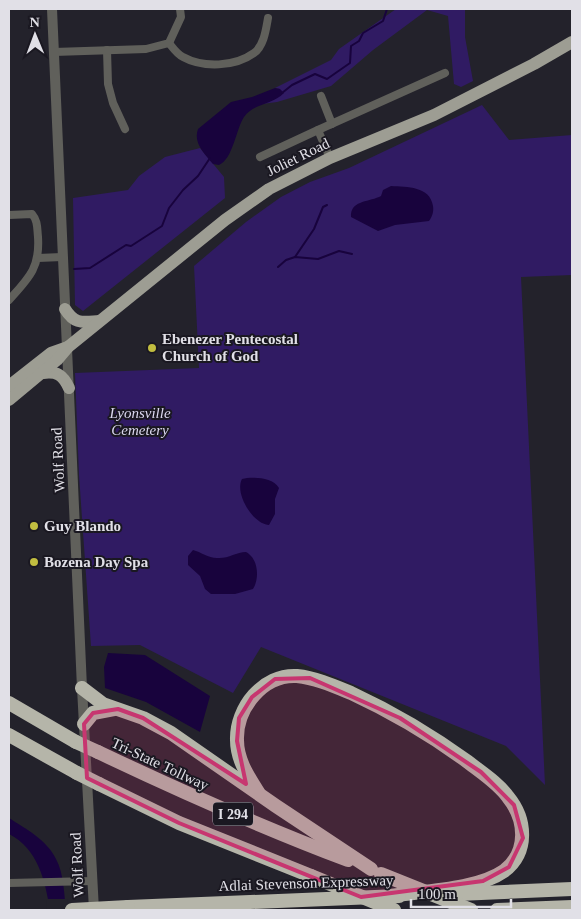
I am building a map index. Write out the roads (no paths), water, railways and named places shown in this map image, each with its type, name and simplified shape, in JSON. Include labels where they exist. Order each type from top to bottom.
[{"type":"highway","points":[[258,792],[242,766],[236,741],[239,718],[252,697],[263,686],[275,679],[295,676],[321,681],[370,702],[400,718],[460,756],[508,797],[518,812],[523,830],[520,849],[509,867],[494,877],[471,885],[390,896]]},
{"type":"highway","points":[[82,688],[103,704],[143,718],[171,733],[376,872]]},
{"type":"highway","name":"Tri-State Tollway","points":[[9,703],[76,742],[234,815],[471,910]]},
{"type":"highway","points":[[84,724],[93,713],[118,709]]},
{"type":"highway","name":"I 294","points":[[9,735],[77,773],[180,823],[394,910]]},
{"type":"highway","name":"Adlai Stevenson Expressway","points":[[72,910],[572,888]]},
{"type":"highway","points":[[497,910],[572,907]]},
{"type":"main road","name":"Joliet Road","points":[[9,400],[57,360],[68,347],[99,321],[232,215],[269,189],[330,158],[434,115],[534,64],[572,42]]},
{"type":"main road","points":[[65,309],[72,319],[78,321],[99,321]]},
{"type":"main road","name":"Joliet Road","points":[[9,386],[51,353],[68,347]]},
{"type":"main road","points":[[42,373],[53,372],[60,374],[70,388]]},
{"type":"street","name":"Wolf Road","points":[[52,9],[82,688],[94,910]]},
{"type":"street","points":[[169,43],[181,17],[180,9]]},
{"type":"street","points":[[169,43],[181,56],[200,64],[219,64],[236,61],[255,53],[264,39],[268,18]]},
{"type":"street","points":[[54,52],[146,49],[169,43]]},
{"type":"street","points":[[106,50],[108,84],[113,103],[126,129]]},
{"type":"street","points":[[260,157],[445,73]]},
{"type":"street","points":[[321,96],[332,124]]},
{"type":"street","points":[[318,130],[330,158]]},
{"type":"street","points":[[9,215],[32,214],[36,220],[38,258],[34,270],[9,300]]},
{"type":"street","points":[[38,258],[62,257]]},
{"type":"street","points":[[9,883],[93,881]]},
{"type":"waterway","points":[[282,93],[292,85],[315,74],[327,79],[350,63],[351,46],[359,41],[363,33],[383,21],[387,9]]},
{"type":"waterway","points":[[74,269],[90,268],[126,245],[131,246],[162,226],[169,208],[183,190],[198,176],[210,158]]},
{"type":"waterway","points":[[295,257],[314,229],[323,207],[327,205]]},
{"type":"waterway","points":[[278,267],[286,260],[295,257],[318,259],[339,251],[352,254]]},
{"type":"place","name":"Ebenezer Pentecostal Church of God","points":[[152,348]]},
{"type":"place","name":"Guy Blando","points":[[34,526]]},
{"type":"place","name":"Bozena Day Spa","points":[[34,562]]},
{"type":"park label","name":"Lyonsville Cemetery","points":[[140,422]]}]
